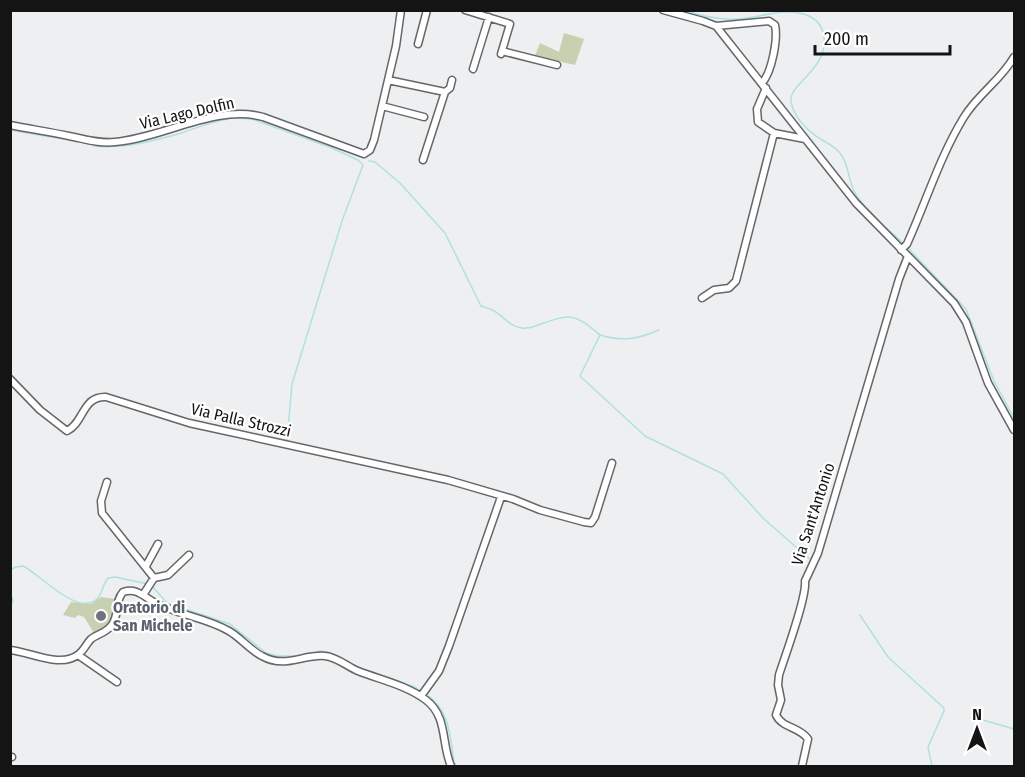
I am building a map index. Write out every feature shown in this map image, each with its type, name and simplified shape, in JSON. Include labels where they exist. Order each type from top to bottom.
[{"type":"street","points":[[401,10],[382,106],[424,117]]},
{"type":"street","points":[[418,44],[427,10]]},
{"type":"street","points":[[465,10],[488,15],[510,24],[502,52],[557,65]]},
{"type":"street","points":[[663,10],[716,26],[769,21],[774,23],[776,29],[773,56],[756,116],[761,125],[774,133],[805,139]]},
{"type":"street","points":[[473,69],[488,15]]},
{"type":"street","points":[[716,26],[856,203],[904,247],[908,256],[961,312],[988,383],[1014,430]]},
{"type":"street","points":[[904,247],[956,131],[980,97],[1011,70],[1014,57]]},
{"type":"street","points":[[388,80],[445,92]]},
{"type":"street","points":[[423,160],[445,92],[450,88],[452,80]]},
{"type":"street","name":"Via Lago Dolfin","points":[[10,125],[92,141],[115,142],[164,132],[222,115],[246,114],[263,117],[364,154],[371,148],[382,106]]},
{"type":"street","points":[[702,298],[714,290],[729,288],[736,280],[774,133]]},
{"type":"street","name":"Via Sant'Antonio","points":[[802,766],[808,739],[804,733],[778,720],[776,715],[781,700],[778,675],[800,606],[805,581],[818,553],[908,256]]},
{"type":"street","name":"Via Palla Strozzi","points":[[10,379],[40,410],[67,431],[72,428],[91,400],[105,398],[189,423],[448,480],[513,499],[553,514],[591,523],[596,517],[612,463]]},
{"type":"street","points":[[107,482],[101,501],[102,513],[146,566],[153,580]]},
{"type":"street","points":[[423,693],[439,670],[457,625],[501,497]]},
{"type":"street","points":[[146,566],[158,543]]},
{"type":"street","points":[[145,594],[153,580],[168,575],[178,568],[189,555]]},
{"type":"street","points":[[10,650],[56,659],[78,655],[90,640],[112,626],[119,596],[123,591],[134,590],[174,612],[228,630],[268,659],[290,661],[318,656],[329,657],[357,671],[423,693],[439,714],[451,766]]},
{"type":"street","points":[[78,655],[117,682]]},
{"type":"green space","points":[[564,33],[584,39],[575,65],[535,56],[540,43],[559,52]]},
{"type":"green space","points":[[101,597],[115,599],[114,611],[109,624],[94,633],[84,617],[78,615],[75,618],[63,615],[71,602],[91,604]]},
{"type":"waterway","points":[[684,10],[710,17],[730,19],[792,12],[809,16],[817,22],[823,33],[824,49],[814,68],[791,96],[793,108],[807,129],[840,153],[859,199],[904,244]]},
{"type":"waterway","points":[[236,118],[252,119],[332,148],[358,160],[363,165],[342,221],[292,384],[287,440],[284,441]]},
{"type":"waterway","points":[[93,146],[112,147],[142,143],[228,119]]},
{"type":"waterway","points":[[10,130],[63,139]]},
{"type":"waterway","points":[[369,161],[375,162],[400,183],[445,233],[481,306],[494,311],[517,327],[530,328],[567,317],[578,319],[591,328],[600,335],[580,376],[645,436],[723,474],[764,519],[811,560]]},
{"type":"waterway","points":[[907,247],[966,309],[994,381],[1014,418]]},
{"type":"waterway","points":[[600,335],[630,338],[659,330]]},
{"type":"waterway","points":[[10,375],[37,403]]},
{"type":"waterway","points":[[76,417],[88,398],[97,396]]},
{"type":"waterway","points":[[200,422],[213,425]]},
{"type":"waterway","points":[[10,570],[23,566],[69,599],[79,603],[89,603],[97,599],[108,578],[115,577],[148,584]]},
{"type":"waterway","points":[[152,586],[167,603],[230,624],[266,653],[278,656],[299,656]]},
{"type":"waterway","points":[[10,592],[13,601],[10,606]]},
{"type":"waterway","points":[[860,615],[888,657],[944,708],[928,747],[932,766]]},
{"type":"waterway","points":[[310,654],[320,651],[328,652],[360,668],[415,687],[422,692]]},
{"type":"waterway","points":[[426,694],[440,708],[448,724],[456,766]]},
{"type":"waterway","points":[[983,720],[1014,729]]},
{"type":"place","name":"Oratorio di San Michele","points":[[101,616]]}]
